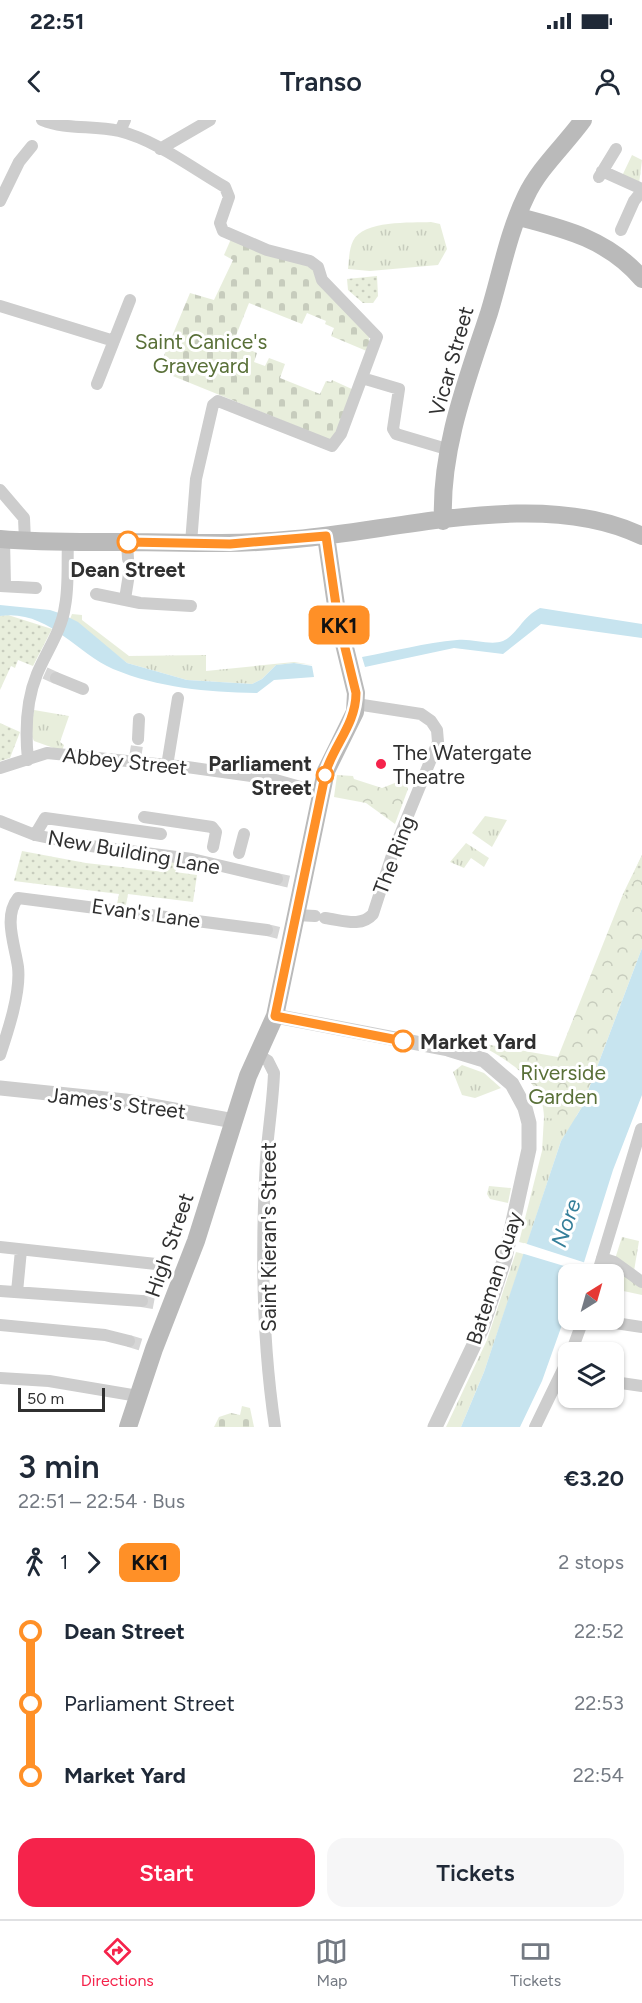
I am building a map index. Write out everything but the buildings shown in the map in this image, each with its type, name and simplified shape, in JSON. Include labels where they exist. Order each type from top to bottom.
[{"type":"main road","name":"Vicar Street","points":[[443,521],[442,506],[450,450],[465,383],[519,216],[527,194],[583,120]]},
{"type":"main road","points":[[519,216],[617,239],[642,279]]},
{"type":"main road","points":[[2,539],[68,542],[128,551],[192,543],[230,544],[326,536],[507,514],[558,515],[608,522],[642,536]]},
{"type":"main road","points":[[258,1055],[275,1016],[280,934],[296,915],[296,883],[330,760],[356,704],[338,619],[326,536]]},
{"type":"main road","name":"High Street","points":[[128,1427],[138,1396],[148,1347],[180,1268],[234,1121],[248,1076],[258,1055]]},
{"type":"street","points":[[43,120],[65,126],[122,126],[225,187],[229,197],[220,222],[223,231],[267,250],[310,261],[318,267],[322,280],[377,338],[341,434],[332,446],[218,401],[213,405],[196,479],[192,543]]},
{"type":"street","points":[[160,149],[210,120]]},
{"type":"street","points":[[0,201],[20,162],[32,146]]},
{"type":"street","points":[[616,149],[600,174],[642,190],[634,201],[617,239]]},
{"type":"street","points":[[97,384],[130,300]]},
{"type":"street","points":[[0,306],[114,341]]},
{"type":"street","points":[[362,378],[399,389],[393,429],[396,434],[450,450]]},
{"type":"street","points":[[0,490],[24,518],[25,541]]},
{"type":"street","points":[[2,539],[2,586],[36,588]]},
{"type":"street","points":[[28,760],[25,733],[30,698],[47,673],[56,635],[66,607],[68,542]]},
{"type":"street","points":[[125,599],[129,574]]},
{"type":"street","points":[[96,594],[140,603],[192,606]]},
{"type":"street","points":[[47,673],[83,689]]},
{"type":"street","points":[[167,766],[178,698]]},
{"type":"street","name":"The Ring","points":[[296,915],[360,923],[366,922],[373,914],[393,852],[437,749],[437,730],[431,721],[421,714],[356,704]]},
{"type":"street","points":[[138,739],[139,719]]},
{"type":"street","name":"Abbey Street","points":[[0,768],[47,753],[272,778],[322,793]]},
{"type":"street","points":[[144,816],[212,827],[216,832],[212,857]]},
{"type":"street","points":[[35,835],[45,818],[161,834]]},
{"type":"street","name":"New Building Lane","points":[[0,821],[35,835],[212,857],[237,863],[277,879]]},
{"type":"street","points":[[237,863],[244,834]]},
{"type":"street","name":"Evan's Lane","points":[[0,1055],[12,1019],[18,969],[11,915],[18,898],[25,897],[280,934]]},
{"type":"street","name":"Bateman Quay","points":[[275,1016],[448,1049],[484,1060],[512,1084],[529,1122],[527,1165],[505,1258],[482,1328],[435,1427]]},
{"type":"street","name":"Saint Kieran's Street","points":[[258,1055],[269,1062],[274,1073],[266,1163],[265,1276],[269,1386],[275,1427]]},
{"type":"street","name":"James's Street","points":[[0,1088],[125,1101],[234,1121]]},
{"type":"street","points":[[600,1264],[641,1129]]},
{"type":"street","points":[[0,1247],[156,1264]]},
{"type":"street","points":[[17,1292],[21,1250]]},
{"type":"street","points":[[602,1258],[614,1262],[642,1282]]},
{"type":"street","points":[[0,1291],[142,1301]]},
{"type":"street","points":[[624,1324],[642,1327]]},
{"type":"street","points":[[0,1325],[105,1335],[129,1341]]},
{"type":"street","points":[[0,1378],[49,1381],[138,1396]]},
{"type":"street","points":[[535,1427],[558,1382]]},
{"type":"street","points":[[624,1383],[642,1386]]},
{"type":"green space","points":[[632,155],[642,160],[639,184],[622,176]]},
{"type":"green space","points":[[431,222],[440,224],[447,249],[438,265],[370,271],[348,269],[350,251],[358,234],[367,229],[388,224]]},
{"type":"green space","name":"Saint Canice's Graveyard","points":[[231,239],[311,266],[369,336],[369,352],[331,336],[334,328],[325,324],[326,321],[307,313],[302,324],[249,303],[233,343],[257,353],[254,362],[265,366],[269,358],[285,364],[280,378],[320,394],[326,381],[331,382],[332,380],[354,390],[333,441],[158,370],[190,293],[214,300],[233,260],[224,255]]},
{"type":"green space","points":[[377,276],[378,296],[373,303],[363,303],[348,290],[347,279]]},
{"type":"green space","points":[[72,614],[82,615],[82,620],[129,656],[206,655],[206,671],[294,662],[313,665],[294,663],[276,665],[262,679],[252,684],[187,680],[127,663],[70,619]]},
{"type":"green space","points":[[8,615],[52,629],[33,666],[18,660],[15,668],[11,666],[0,690],[0,616]]},
{"type":"green space","points":[[34,710],[69,716],[60,742],[64,745],[62,751],[34,741],[30,733]]},
{"type":"green space","points":[[0,723],[20,732],[10,758],[0,761]]},
{"type":"green space","points":[[337,775],[353,776],[354,779],[382,788],[405,779],[408,789],[395,824],[366,803],[334,797]]},
{"type":"green space","points":[[485,816],[507,820],[492,847],[472,833]]},
{"type":"green space","points":[[466,843],[489,858],[484,867],[471,858],[464,868],[450,862]]},
{"type":"green space","points":[[22,851],[86,863],[164,872],[166,858],[180,861],[175,872],[197,875],[193,902],[128,894],[126,905],[117,904],[119,894],[14,881]]},
{"type":"green space","name":"Riverside Garden","points":[[642,855],[642,948],[582,1107],[572,1123],[544,1117],[537,1092],[520,1071],[497,1054],[474,1042],[558,1057],[623,894]]},
{"type":"green space","points":[[642,855],[642,872],[633,882],[634,889],[625,895],[622,906],[619,905]]},
{"type":"green space","points":[[462,1065],[484,1073],[501,1088],[475,1098],[462,1095],[453,1072]]},
{"type":"green space","points":[[578,1116],[561,1141],[527,1244],[519,1242],[542,1151],[544,1117],[569,1120]]},
{"type":"green space","points":[[489,1186],[511,1188],[508,1203],[490,1199],[487,1194]]},
{"type":"green space","points":[[622,1237],[639,1241],[634,1271],[615,1259]]},
{"type":"green space","points":[[516,1252],[524,1254],[484,1372],[461,1427],[446,1427],[487,1340]]},
{"type":"green space","points":[[624,1273],[642,1287],[642,1295],[624,1291]]},
{"type":"green space","points":[[242,1406],[250,1408],[254,1427],[214,1427],[219,1417],[231,1413],[240,1415]]},
{"type":"water","points":[[0,605],[50,610],[62,614],[78,622],[127,663],[187,680],[252,684],[262,679],[276,665],[294,663],[312,666],[314,677],[274,680],[257,693],[220,692],[148,681],[99,662],[46,625],[17,616],[0,616]]},
{"type":"water","points":[[540,608],[642,624],[642,638],[541,624],[503,654],[454,648],[365,667],[362,657],[421,645],[463,640],[492,643],[503,641],[528,616]]},
{"type":"water","name":"Nore","points":[[642,948],[642,1095],[613,1170],[583,1264],[558,1264],[558,1330],[560,1330],[542,1381],[520,1427],[461,1427],[484,1372],[561,1141],[582,1107]]},
{"type":"pier","points":[[524,1243],[586,1263],[558,1264],[521,1253]]},
{"type":"tunnel","points":[[45,673],[56,678]]},
{"type":"tunnel","points":[[135,758],[138,739]]},
{"type":"tunnel","points":[[277,879],[290,882]]},
{"type":"tunnel","points":[[267,930],[279,933]]},
{"type":"tunnel","points":[[156,1264],[173,1267]]},
{"type":"tunnel","points":[[142,1301],[158,1304]]},
{"type":"tunnel","points":[[129,1341],[142,1345]]},
{"type":"bus line","name":"KK1","points":[[128,542],[230,544],[326,536],[338,619],[352,673],[356,704],[350,724],[335,748],[326,771],[290,954],[275,1016],[403,1041]]},
{"type":"place","name":"Dean Street","points":[[128,542]]},
{"type":"place","name":"The Watergate Theatre","points":[[381,764]]},
{"type":"place","name":"Parliament Street","points":[[325,775]]},
{"type":"place","name":"Market Yard","points":[[403,1041]]}]
